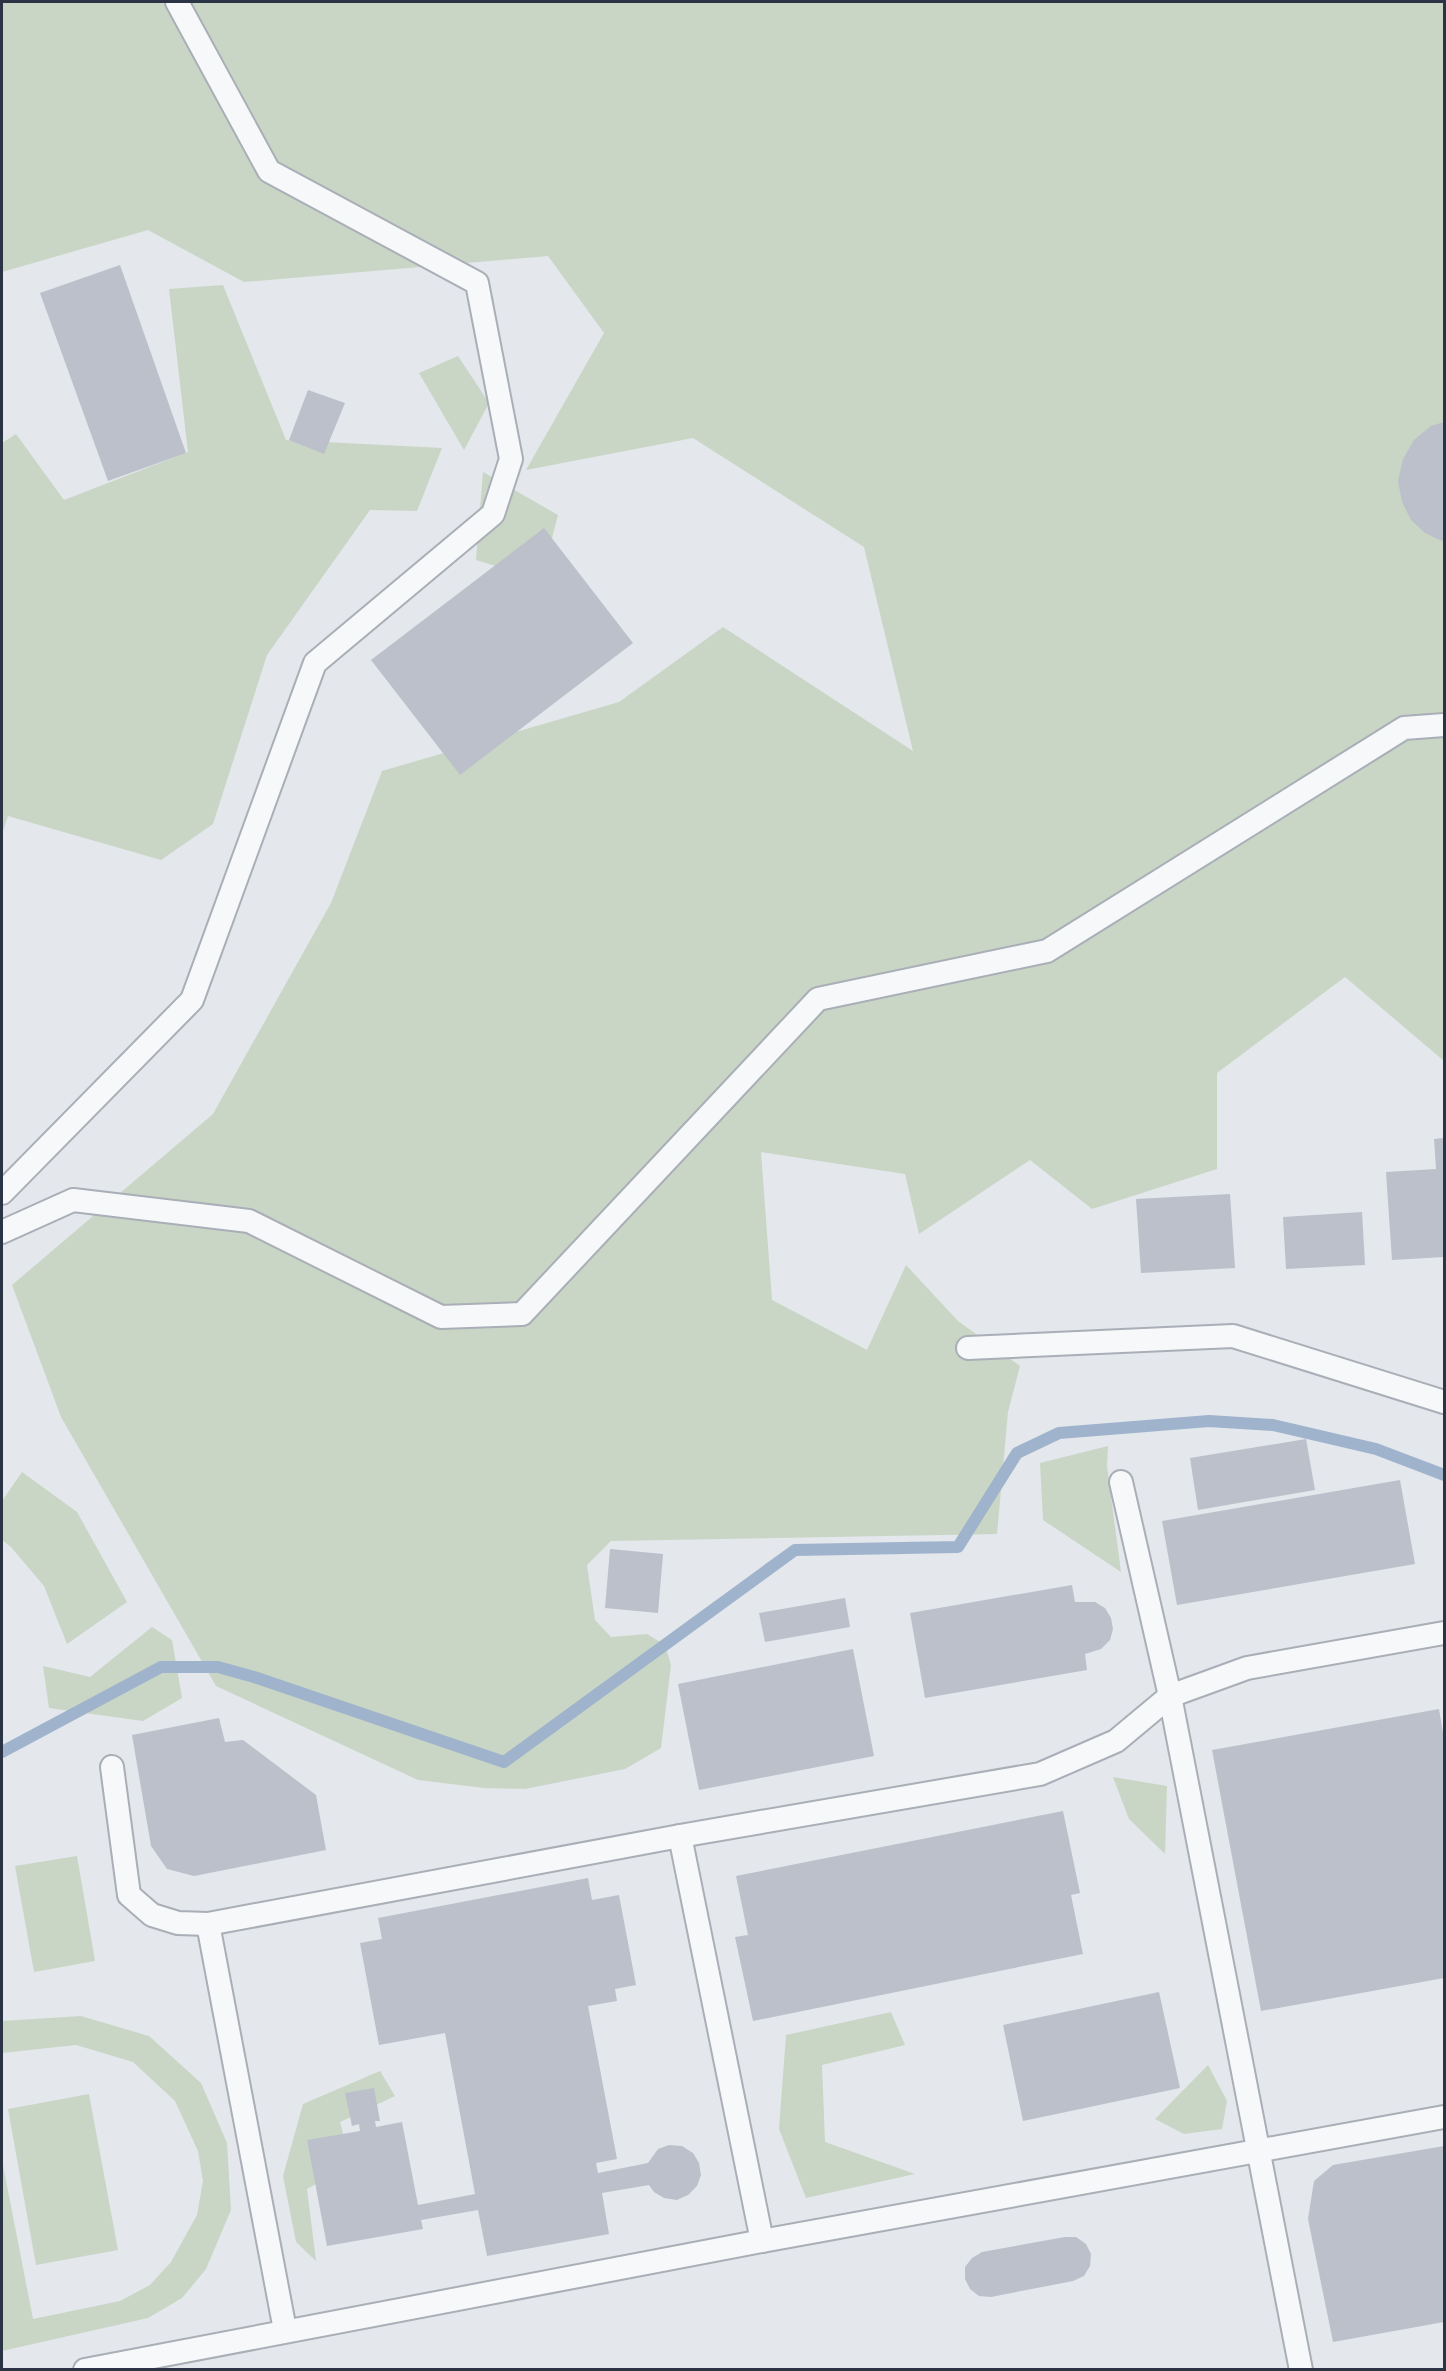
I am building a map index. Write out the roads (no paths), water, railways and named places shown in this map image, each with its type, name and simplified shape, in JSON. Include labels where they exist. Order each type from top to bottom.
[{"type":"lane","points":[[2,1193],[192,1000],[315,663],[493,514],[510,459],[477,283],[269,171],[177,2]]},
{"type":"lane","points":[[2,1232],[73,1200],[249,1221],[441,1317],[522,1314],[818,999],[1047,951],[1404,728],[1444,724]]},
{"type":"lane","points":[[968,1348],[1233,1336],[1444,1402]]},
{"type":"lane","points":[[1121,1482],[1170,1696],[1301,2370]]},
{"type":"lane","points":[[112,1767],[129,1895],[152,1915],[178,1923],[208,1924],[680,1836],[1040,1774],[1116,1741],[1170,1696],[1247,1668],[1444,1633]]},
{"type":"lane","points":[[680,1836],[762,2241]]},
{"type":"lane","points":[[208,1924],[285,2330]]},
{"type":"lane","points":[[85,2370],[285,2330],[762,2241],[1444,2117]]},
{"type":"waterway","points":[[2,1752],[161,1667],[218,1667],[254,1677],[504,1762],[795,1550],[958,1547],[1017,1453],[1059,1433],[1209,1421],[1273,1425],[1376,1449],[1444,1475]]}]
